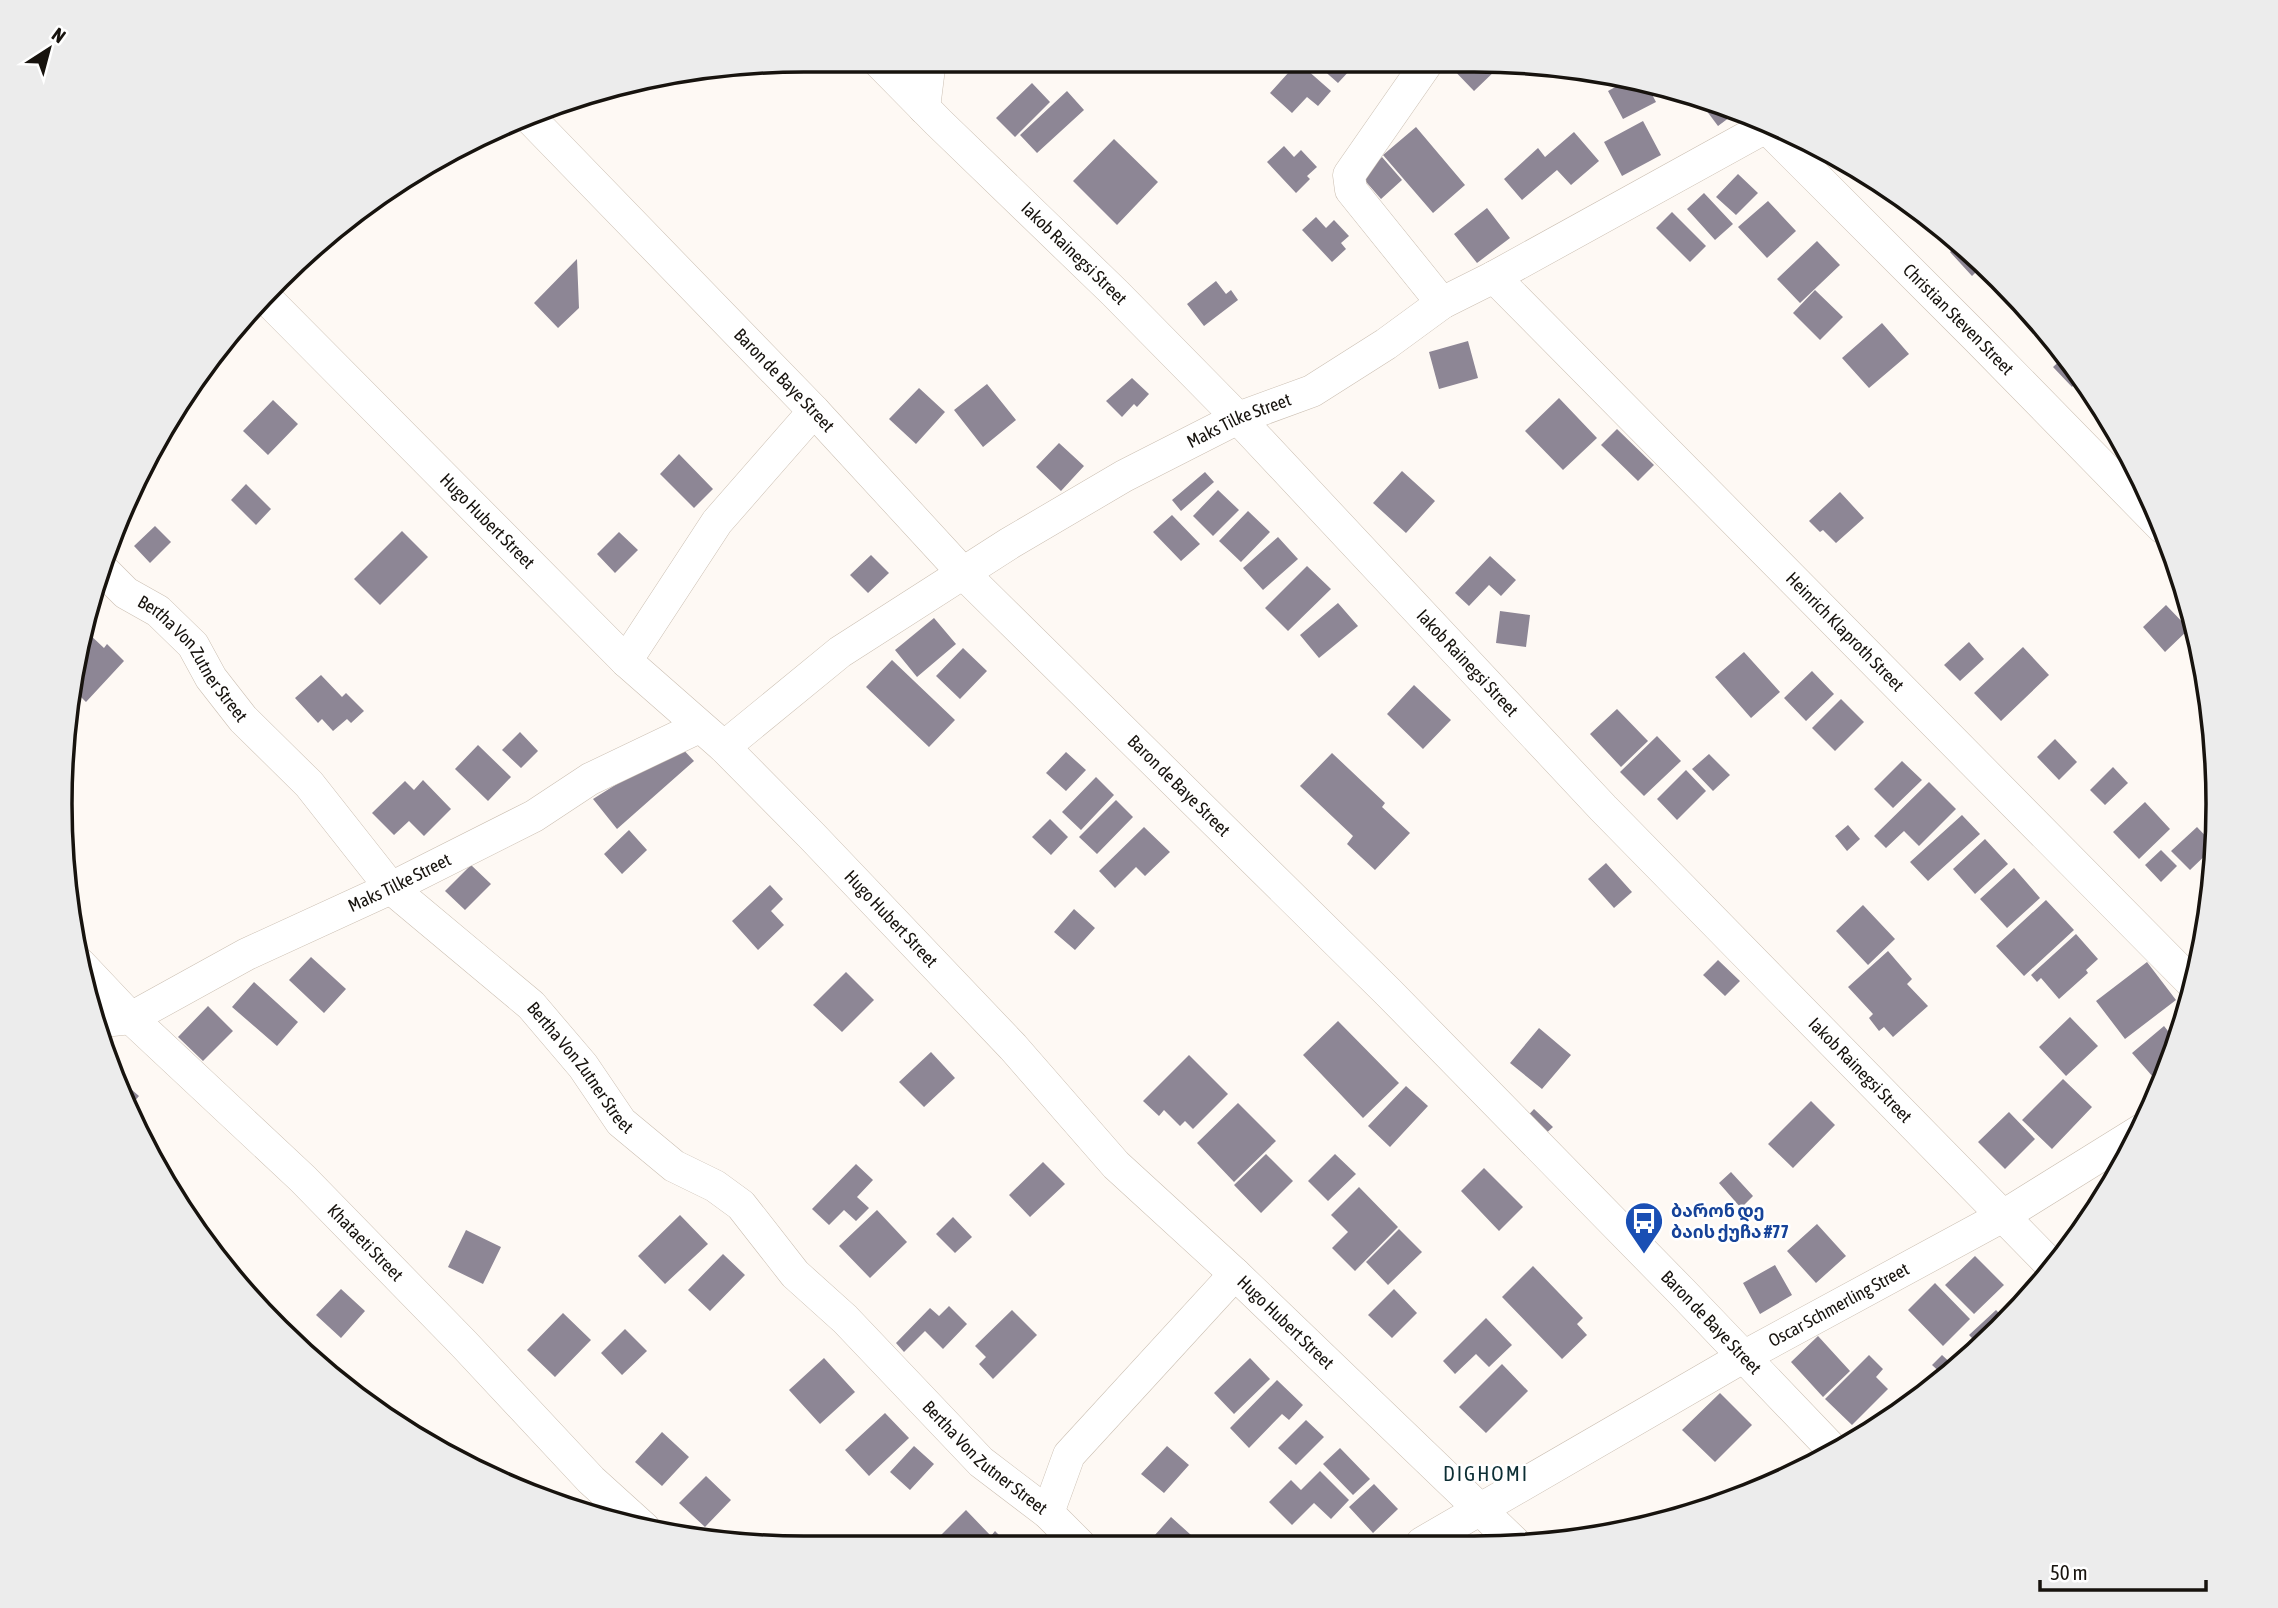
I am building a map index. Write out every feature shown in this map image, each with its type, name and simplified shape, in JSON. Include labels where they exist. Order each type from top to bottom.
[{"type":"street","name":"Iakob Rainegsi Street","points":[[889,72],[1115,293],[1238,418],[1603,808],[2047,1260]]},
{"type":"street","points":[[924,108],[928,72]]},
{"type":"street","points":[[1421,72],[1349,175],[1348,183],[1442,303]]},
{"type":"street","name":"Baron de Baye Street","points":[[535,123],[814,411],[964,574],[1388,992],[1828,1445]]},
{"type":"street","name":"Maks Tilke Street","points":[[723,747],[840,652],[1010,543],[1124,476],[1238,418],[1312,391],[1386,344],[1442,303],[1494,277],[1755,127]]},
{"type":"street","name":"Christian Steven Street","points":[[1781,139],[2144,509]]},
{"type":"street","name":"Heinrich Klaproth Street","points":[[1494,277],[2185,976]]},
{"type":"street","name":"Hugo Hubert Street","points":[[270,302],[626,661],[723,747],[811,835],[1013,1047],[1116,1165],[1235,1274],[1507,1535]]},
{"type":"street","points":[[626,661],[717,522],[814,411]]},
{"type":"street","name":"Bertha Von Zutner Street","points":[[109,576],[125,593],[158,611],[193,645],[211,678],[243,719],[309,784],[391,888],[531,1005],[583,1066],[621,1122],[674,1166],[715,1186],[741,1205],[795,1275],[845,1319],[981,1462],[1048,1513],[1071,1536]]},
{"type":"street","name":"Maks Tilke Street","points":[[105,1021],[131,1018],[247,954],[391,888],[534,816],[590,779],[699,727]]},
{"type":"street","name":"Khataeti Street","points":[[93,978],[131,1018],[303,1179],[464,1344],[591,1480],[629,1515]]},
{"type":"street","name":"Oscar Schmerling Street","points":[[1435,1536],[1743,1357],[2003,1216],[2124,1141]]},
{"type":"street","points":[[1048,1513],[1069,1455],[1235,1274]]},
{"type":"building","points":[[1289,72],[1309,72],[1331,91],[1318,106],[1307,97],[1292,113],[1270,93]]},
{"type":"building","points":[[1326,72],[1348,72],[1338,83]]},
{"type":"building","points":[[1456,72],[1493,72],[1474,91]]},
{"type":"building","points":[[1032,83],[1050,102],[1015,137],[996,118]]},
{"type":"building","points":[[1617,86],[1652,94],[1656,102],[1623,119],[1608,91]]},
{"type":"building","points":[[1067,91],[1084,110],[1037,153],[1020,135]]},
{"type":"building","points":[[1706,110],[1729,118],[1718,126]]},
{"type":"building","points":[[1643,121],[1661,155],[1622,176],[1604,142]]},
{"type":"building","points":[[1416,127],[1465,185],[1433,213],[1383,155]]},
{"type":"building","points":[[1574,132],[1599,161],[1571,185],[1557,170],[1522,200],[1504,179],[1538,148],[1545,157]]},
{"type":"building","points":[[1114,139],[1158,182],[1117,225],[1073,181]]},
{"type":"building","points":[[1284,146],[1294,157],[1301,150],[1317,167],[1307,176],[1310,179],[1296,193],[1267,162]]},
{"type":"building","points":[[1382,157],[1402,180],[1381,199],[1361,176]]},
{"type":"building","points":[[1738,174],[1758,193],[1736,215],[1716,197]]},
{"type":"building","points":[[1704,193],[1733,224],[1715,240],[1687,209]]},
{"type":"building","points":[[1768,201],[1796,231],[1767,258],[1738,227]]},
{"type":"building","points":[[1487,208],[1510,238],[1477,263],[1454,234]]},
{"type":"building","points":[[1672,212],[1706,246],[1690,262],[1656,228]]},
{"type":"building","points":[[1316,217],[1326,228],[1334,220],[1349,236],[1341,243],[1346,249],[1332,262],[1302,230]]},
{"type":"building","points":[[1817,241],[1840,265],[1800,303],[1777,279]]},
{"type":"building","points":[[1953,249],[1977,271],[1972,276],[1950,252]]},
{"type":"building","points":[[577,259],[579,308],[558,328],[534,303]]},
{"type":"building","points":[[1216,281],[1226,294],[1231,290],[1238,300],[1204,326],[1187,304]]},
{"type":"building","points":[[1815,290],[1843,317],[1820,340],[1793,313]]},
{"type":"building","points":[[1882,323],[1909,354],[1869,388],[1842,358]]},
{"type":"building","points":[[1468,341],[1478,378],[1439,389],[1429,352]]},
{"type":"building","points":[[2058,362],[2074,385],[2072,387],[2053,367]]},
{"type":"building","points":[[1132,378],[1149,394],[1137,407],[1134,404],[1122,417],[1106,401]]},
{"type":"building","points":[[987,384],[1016,420],[983,447],[954,410]]},
{"type":"building","points":[[919,388],[945,412],[916,444],[889,419]]},
{"type":"building","points":[[1559,398],[1597,438],[1563,470],[1525,431]]},
{"type":"building","points":[[273,400],[298,424],[268,455],[243,431]]},
{"type":"building","points":[[1617,429],[1654,465],[1638,481],[1601,445]]},
{"type":"building","points":[[1059,443],[1084,466],[1061,491],[1036,467]]},
{"type":"building","points":[[679,454],[713,489],[694,508],[660,474]]},
{"type":"building","points":[[1402,471],[1435,501],[1406,533],[1373,503]]},
{"type":"building","points":[[1205,472],[1214,482],[1181,511],[1172,500]]},
{"type":"building","points":[[246,484],[271,509],[256,525],[231,500]]},
{"type":"building","points":[[1218,490],[1239,510],[1213,536],[1193,516]]},
{"type":"building","points":[[1840,492],[1864,518],[1836,543],[1809,521]]},
{"type":"building","points":[[1248,511],[1270,532],[1241,562],[1219,541]]},
{"type":"building","points":[[1172,515],[1200,544],[1181,561],[1153,532]]},
{"type":"building","points":[[155,526],[171,542],[150,563],[134,546]]},
{"type":"building","points":[[402,531],[428,557],[380,605],[354,579]]},
{"type":"building","points":[[619,532],[638,550],[615,573],[597,554]]},
{"type":"building","points":[[1278,537],[1298,559],[1263,590],[1243,568]]},
{"type":"building","points":[[871,555],[889,573],[868,593],[850,575]]},
{"type":"building","points":[[1490,556],[1516,580],[1501,596],[1489,585],[1469,606],[1455,593]]},
{"type":"building","points":[[1307,566],[1331,589],[1288,631],[1265,608]]},
{"type":"building","points":[[1338,603],[1358,626],[1319,658],[1300,635]]},
{"type":"building","points":[[2166,605],[2183,623],[2185,633],[2165,652],[2143,627]]},
{"type":"building","points":[[1500,611],[1530,615],[1526,647],[1496,643]]},
{"type":"building","points":[[934,618],[956,644],[917,677],[895,650]]},
{"type":"building","points":[[92,637],[104,648],[107,644],[124,661],[86,702],[80,696]]},
{"type":"building","points":[[1969,642],[1984,659],[1960,681],[1944,665]]},
{"type":"building","points":[[2023,647],[2049,675],[2001,721],[1974,693]]},
{"type":"building","points":[[963,648],[987,671],[960,699],[936,676]]},
{"type":"building","points":[[1744,652],[1780,692],[1751,718],[1715,677]]},
{"type":"building","points":[[892,660],[955,720],[929,747],[866,687]]},
{"type":"building","points":[[1812,671],[1834,694],[1806,721],[1784,698]]},
{"type":"building","points":[[321,675],[342,697],[346,693],[364,711],[351,723],[347,719],[333,731],[322,719],[318,723],[295,698]]},
{"type":"building","points":[[1414,685],[1451,720],[1423,749],[1387,714]]},
{"type":"building","points":[[1841,699],[1864,722],[1835,751],[1812,728]]},
{"type":"building","points":[[1617,709],[1648,741],[1621,767],[1590,734]]},
{"type":"building","points":[[520,732],[538,751],[521,768],[502,750]]},
{"type":"building","points":[[1657,736],[1681,761],[1644,796],[1620,772]]},
{"type":"building","points":[[2055,739],[2077,762],[2059,780],[2037,757]]},
{"type":"building","points":[[478,745],[511,777],[488,801],[455,769]]},
{"type":"building","points":[[679,745],[694,761],[617,829],[593,799]]},
{"type":"building","points":[[1066,752],[1086,770],[1066,791],[1046,773]]},
{"type":"building","points":[[1332,753],[1385,803],[1382,807],[1410,833],[1375,870],[1347,844],[1353,836],[1300,786]]},
{"type":"building","points":[[1709,754],[1730,775],[1713,791],[1692,769]]},
{"type":"building","points":[[1902,761],[1922,780],[1893,808],[1874,789]]},
{"type":"building","points":[[2113,767],[2128,783],[2105,805],[2090,790]]},
{"type":"building","points":[[1686,770],[1706,791],[1677,820],[1657,799]]},
{"type":"building","points":[[1096,777],[1114,795],[1081,830],[1062,812]]},
{"type":"building","points":[[423,780],[451,809],[424,836],[409,821],[394,835],[372,813],[405,781],[414,790]]},
{"type":"building","points":[[1929,782],[1956,809],[1919,846],[1904,831],[1886,848],[1874,836]]},
{"type":"building","points":[[1116,800],[1133,817],[1097,854],[1079,837]]},
{"type":"building","points":[[2145,802],[2170,829],[2139,859],[2113,832]]},
{"type":"building","points":[[1962,815],[1980,834],[1928,881],[1910,862]]},
{"type":"building","points":[[1050,819],[1068,837],[1051,855],[1032,837]]},
{"type":"building","points":[[1848,825],[1860,839],[1847,851],[1835,836]]},
{"type":"building","points":[[1144,827],[1170,852],[1145,876],[1136,867],[1115,888],[1099,871]]},
{"type":"building","points":[[2197,827],[2205,836],[2205,856],[2190,870],[2171,851]]},
{"type":"building","points":[[629,830],[647,850],[622,874],[604,854]]},
{"type":"building","points":[[1985,839],[2008,864],[1975,894],[1953,869]]},
{"type":"building","points":[[2161,850],[2177,866],[2161,882],[2145,865]]},
{"type":"building","points":[[1606,863],[1632,892],[1614,908],[1588,879]]},
{"type":"building","points":[[471,865],[491,884],[465,910],[445,891]]},
{"type":"building","points":[[2014,868],[2040,898],[2007,928],[1980,899]]},
{"type":"building","points":[[770,885],[783,899],[771,911],[784,925],[758,950],[732,921]]},
{"type":"building","points":[[2046,900],[2074,930],[2024,976],[1996,946]]},
{"type":"building","points":[[1863,905],[1895,939],[1868,965],[1836,931]]},
{"type":"building","points":[[1074,909],[1095,928],[1075,950],[1054,932]]},
{"type":"building","points":[[2076,934],[2098,959],[2086,970],[2088,973],[2059,999],[2041,978],[2037,982],[2031,975]]},
{"type":"building","points":[[1888,951],[1912,979],[1907,984],[1928,1006],[1893,1037],[1884,1027],[1879,1031],[1869,1018],[1873,1014],[1848,987]]},
{"type":"building","points":[[311,957],[346,989],[324,1013],[289,980]]},
{"type":"building","points":[[1718,960],[1740,981],[1725,996],[1703,975]]},
{"type":"building","points":[[2147,962],[2176,1000],[2125,1039],[2096,1001]]},
{"type":"building","points":[[846,972],[874,1000],[842,1032],[813,1005]]},
{"type":"building","points":[[254,982],[298,1022],[277,1046],[232,1007]]},
{"type":"building","points":[[208,1006],[233,1031],[203,1061],[178,1037]]},
{"type":"building","points":[[2070,1017],[2098,1046],[2066,1076],[2039,1047]]},
{"type":"building","points":[[1338,1021],[1399,1083],[1363,1118],[1303,1055]]},
{"type":"building","points":[[2164,1026],[2169,1032],[2153,1077],[2132,1053]]},
{"type":"building","points":[[1539,1028],[1571,1055],[1542,1089],[1510,1063]]},
{"type":"building","points":[[931,1052],[955,1078],[924,1107],[899,1082]]},
{"type":"building","points":[[1189,1055],[1228,1094],[1193,1129],[1185,1121],[1180,1126],[1164,1110],[1159,1116],[1143,1101]]},
{"type":"building","points":[[2063,1079],[2092,1107],[2052,1149],[2022,1120]]},
{"type":"building","points":[[1406,1086],[1428,1106],[1390,1147],[1368,1126]]},
{"type":"building","points":[[128,1087],[139,1096],[135,1101]]},
{"type":"building","points":[[1811,1101],[1835,1125],[1793,1168],[1768,1144]]},
{"type":"building","points":[[1238,1103],[1276,1141],[1234,1182],[1197,1143]]},
{"type":"building","points":[[1534,1109],[1553,1127],[1542,1137],[1524,1120]]},
{"type":"building","points":[[2009,1112],[2035,1139],[2005,1169],[1978,1142]]},
{"type":"building","points":[[1266,1154],[1293,1181],[1261,1213],[1234,1185]]},
{"type":"building","points":[[1335,1154],[1356,1174],[1328,1201],[1308,1181]]},
{"type":"building","points":[[1043,1162],[1065,1184],[1030,1217],[1009,1195]]},
{"type":"building","points":[[856,1164],[873,1180],[857,1197],[869,1208],[856,1221],[844,1210],[829,1225],[812,1209]]},
{"type":"building","points":[[1484,1168],[1523,1207],[1499,1231],[1461,1191]]},
{"type":"building","points":[[1731,1172],[1753,1196],[1741,1208],[1719,1183]]},
{"type":"building","points":[[1359,1187],[1398,1227],[1355,1271],[1332,1248],[1348,1232],[1331,1215]]},
{"type":"building","points":[[877,1210],[907,1242],[870,1278],[839,1246]]},
{"type":"building","points":[[680,1215],[708,1244],[665,1284],[638,1256]]},
{"type":"building","points":[[953,1217],[972,1237],[955,1253],[936,1234]]},
{"type":"building","points":[[1817,1224],[1846,1256],[1816,1283],[1787,1251]]},
{"type":"building","points":[[1399,1229],[1422,1252],[1388,1285],[1366,1262]]},
{"type":"building","points":[[466,1230],[501,1247],[483,1284],[448,1267]]},
{"type":"building","points":[[723,1254],[745,1275],[710,1311],[688,1290]]},
{"type":"building","points":[[1975,1256],[2004,1285],[1974,1314],[1945,1285]]},
{"type":"building","points":[[1775,1265],[1792,1295],[1760,1314],[1743,1283]]},
{"type":"building","points":[[1533,1266],[1583,1318],[1577,1324],[1587,1335],[1562,1359],[1502,1297]]},
{"type":"building","points":[[1935,1283],[1970,1319],[1943,1346],[1908,1310]]},
{"type":"building","points":[[341,1289],[365,1311],[341,1338],[316,1315]]},
{"type":"building","points":[[1394,1289],[1417,1313],[1392,1338],[1368,1315]]},
{"type":"building","points":[[949,1306],[967,1324],[943,1349],[925,1331],[904,1352],[896,1343],[930,1308],[939,1316]]},
{"type":"building","points":[[1012,1310],[1037,1335],[993,1379],[979,1364],[986,1357],[975,1346]]},
{"type":"building","points":[[1996,1310],[2000,1314],[1973,1339],[1969,1335]]},
{"type":"building","points":[[563,1313],[591,1340],[555,1377],[527,1350]]},
{"type":"building","points":[[1486,1318],[1512,1345],[1489,1367],[1476,1354],[1455,1374],[1443,1361]]},
{"type":"building","points":[[625,1329],[647,1351],[622,1375],[601,1353]]},
{"type":"building","points":[[1818,1336],[1850,1371],[1823,1397],[1791,1362]]},
{"type":"building","points":[[1869,1355],[1883,1369],[1876,1377],[1888,1389],[1852,1425],[1825,1399]]},
{"type":"building","points":[[1942,1355],[1949,1362],[1938,1370],[1932,1365]]},
{"type":"building","points":[[824,1358],[855,1392],[820,1424],[789,1390]]},
{"type":"building","points":[[1250,1358],[1270,1379],[1234,1414],[1214,1393]]},
{"type":"building","points":[[1502,1364],[1528,1391],[1486,1433],[1459,1407]]},
{"type":"building","points":[[1277,1380],[1303,1405],[1289,1420],[1282,1414],[1249,1448],[1230,1428]]},
{"type":"building","points":[[1720,1393],[1752,1425],[1715,1462],[1682,1430]]},
{"type":"building","points":[[885,1413],[909,1438],[869,1476],[845,1450]]},
{"type":"building","points":[[1306,1420],[1324,1437],[1296,1465],[1278,1448]]},
{"type":"building","points":[[662,1432],[689,1457],[662,1486],[635,1462]]},
{"type":"building","points":[[914,1446],[934,1464],[910,1490],[890,1472]]},
{"type":"building","points":[[1167,1446],[1189,1465],[1164,1493],[1141,1474]]},
{"type":"building","points":[[1340,1448],[1370,1479],[1353,1495],[1323,1464]]},
{"type":"building","points":[[1320,1471],[1349,1500],[1331,1519],[1314,1503],[1292,1525],[1269,1502],[1291,1480],[1301,1490]]},
{"type":"building","points":[[706,1476],[731,1500],[705,1527],[679,1503]]},
{"type":"building","points":[[1374,1484],[1398,1509],[1373,1533],[1349,1507]]},
{"type":"building","points":[[966,1510],[991,1536],[940,1536]]},
{"type":"building","points":[[1171,1517],[1191,1535],[1190,1536],[1154,1536]]},
{"type":"place","name":"ბარონ დე ბაის ქუჩა #77","points":[[1644,1255]]},
{"type":"district","name":"DIGHOMI","points":[[1486,1474]]}]
